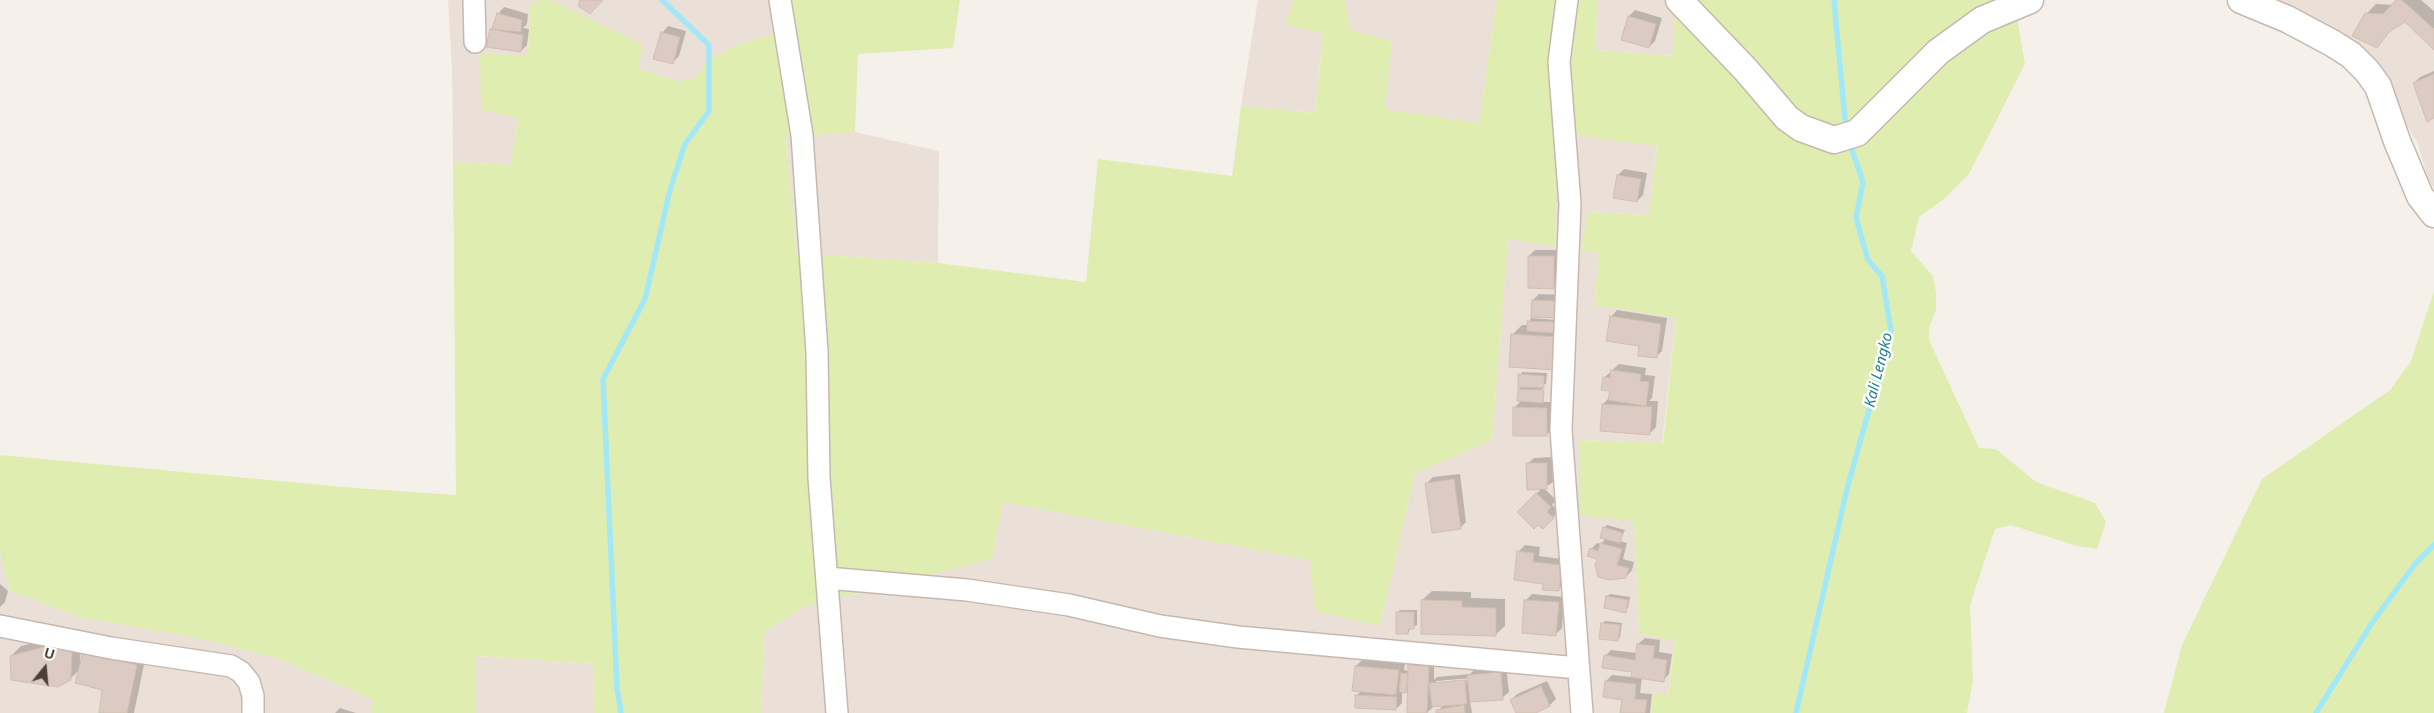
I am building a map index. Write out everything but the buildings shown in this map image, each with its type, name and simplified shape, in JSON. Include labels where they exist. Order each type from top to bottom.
[{"type":"street","points":[[474,0],[475,42]]},
{"type":"street","points":[[780,0],[802,135],[817,352],[819,478],[837,713]]},
{"type":"street","points":[[1567,0],[1560,62],[1570,204],[1561,430],[1582,713]]},
{"type":"street","points":[[1679,0],[1746,70],[1787,118],[1806,131],[1845,137],[1938,52],[1982,20],[2030,0]]},
{"type":"street","points":[[2242,0],[2287,19],[2332,44],[2351,55],[2367,71],[2378,86],[2397,141],[2420,196],[2434,214]]},
{"type":"street","points":[[827,578],[968,590],[1070,606],[1160,626],[1238,637],[1578,668]]},
{"type":"street","points":[[0,626],[111,648],[231,666],[241,672],[249,682],[253,696],[254,713]]},
{"type":"shaded area","points":[[448,0],[541,0],[530,5],[528,55],[480,55],[518,118],[511,165],[453,162],[452,70]]},
{"type":"shaded area","points":[[550,0],[791,0],[771,35],[742,43],[709,59],[696,77],[680,82],[639,69]]},
{"type":"shaded area","points":[[1258,0],[1293,0],[1287,24],[1323,33],[1315,113],[1241,106]]},
{"type":"shaded area","points":[[1345,0],[1497,0],[1479,123],[1384,109],[1392,41],[1350,30]]},
{"type":"shaded area","points":[[1597,0],[1676,0],[1673,56],[1596,50]]},
{"type":"shaded area","points":[[2272,0],[2434,0],[2434,188],[2429,181],[2417,142],[2365,57]]},
{"type":"shaded area","points":[[855,132],[939,151],[938,263],[796,253],[786,137]]},
{"type":"shaded area","points":[[1557,133],[1657,145],[1649,215],[1589,212],[1581,250],[1599,253],[1594,305],[1676,318],[1662,443],[1579,440],[1634,521],[1639,634],[1675,639],[1668,696],[1653,693],[1651,713],[761,713],[764,632],[803,607],[992,559],[1003,502],[1310,560],[1380,626],[1415,473],[1492,440],[1508,238],[1555,246]]},
{"type":"shaded area","points":[[0,552],[10,591],[79,617],[198,638],[277,658],[372,699],[372,713],[0,713]]},
{"type":"shaded area","points":[[475,656],[594,664],[593,713],[475,713]]},
{"type":"green space","points":[[541,0],[550,0],[642,44],[639,69],[680,82],[696,77],[709,59],[742,43],[771,35],[791,0],[960,0],[953,48],[858,54],[855,132],[786,137],[796,253],[938,263],[1086,282],[1098,159],[1232,176],[1241,106],[1315,113],[1323,34],[1286,24],[1293,0],[1345,0],[1350,30],[1392,41],[1385,109],[1479,123],[1497,0],[1597,0],[1596,50],[1672,56],[1676,0],[2026,0],[2017,17],[2025,64],[1969,174],[1944,199],[1919,217],[1911,251],[1933,276],[1936,293],[1936,311],[1929,327],[1929,340],[1979,448],[1996,449],[2036,482],[2095,503],[2106,522],[2097,549],[2077,546],[2011,525],[1995,529],[1970,605],[1973,681],[1967,713],[1651,713],[1653,693],[1668,695],[1675,640],[1639,634],[1634,521],[1579,515],[1579,440],[1663,443],[1676,318],[1594,305],[1599,253],[1581,250],[1588,212],[1649,215],[1657,146],[1558,133],[1555,246],[1508,239],[1492,440],[1415,473],[1380,626],[1315,611],[1310,560],[1003,502],[992,559],[803,607],[764,632],[761,713],[593,713],[594,664],[476,656],[475,713],[372,713],[372,699],[277,658],[198,638],[79,617],[10,591],[0,552],[0,455],[355,488],[456,495],[453,162],[511,165],[518,118],[481,110],[480,54],[528,55],[530,5]]},
{"type":"green space","points":[[2434,291],[2434,713],[2164,713],[2182,645],[2262,479],[2390,390],[2411,361]]},
{"type":"waterway","points":[[621,713],[617,688],[603,379],[645,299],[670,190],[685,144],[709,111],[709,45],[662,0]]},
{"type":"waterway","name":"Kali Lengko","points":[[1834,0],[1846,130]]},
{"type":"waterway","name":"Kali Lengko","points":[[1796,713],[1847,489],[1891,331],[1882,276],[1868,260],[1856,218],[1863,182],[1849,141]]},
{"type":"waterway","points":[[2316,713],[2372,623],[2415,564],[2434,545]]}]
